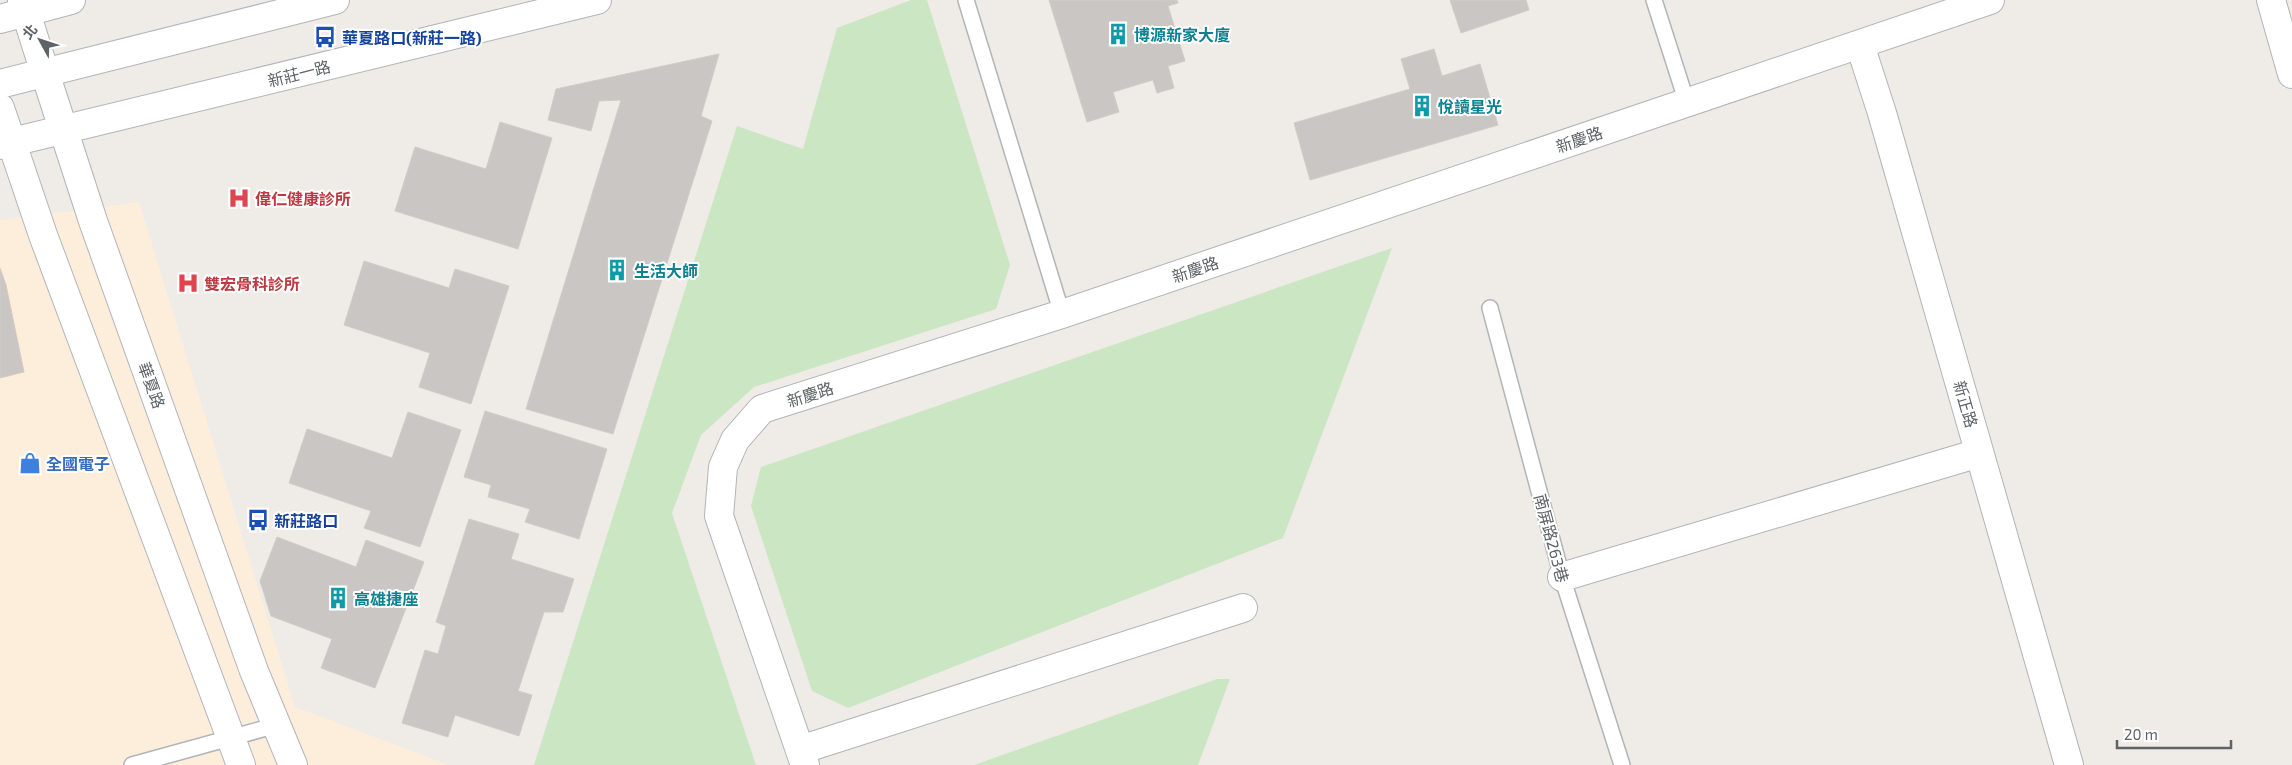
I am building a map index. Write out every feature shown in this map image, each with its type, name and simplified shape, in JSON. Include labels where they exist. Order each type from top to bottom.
[{"type":"street","points":[[16,10],[71,0]]},
{"type":"street","points":[[0,84],[335,0]]},
{"type":"street","name":"新莊一路","points":[[6,144],[597,0]]},
{"type":"street","name":"新慶路","points":[[803,757],[719,516],[723,467],[735,440],[762,409],[1062,314],[1990,0]]},
{"type":"street","points":[[2271,0],[2292,74]]},
{"type":"street","name":"華夏路","points":[[16,10],[45,73],[93,221],[254,671],[293,765]]},
{"type":"street","name":"新正路","points":[[1860,45],[1882,113],[2069,765]]},
{"type":"street","points":[[0,108],[6,144],[43,235],[241,765]]},
{"type":"street","points":[[1562,577],[1980,453]]},
{"type":"street","points":[[803,757],[1244,608]]},
{"type":"lane","points":[[966,0],[1062,314]]},
{"type":"lane","points":[[1654,0],[1686,103]]},
{"type":"lane","name":"南屏路263巷","points":[[1490,308],[1562,577],[1622,765]]},
{"type":"lane","points":[[132,765],[277,726]]},
{"type":"shaded area","points":[[139,202],[295,707],[449,765],[0,765],[0,220]]},
{"type":"green space","points":[[911,0],[927,0],[1010,265],[996,309],[754,387],[701,435],[672,513],[756,765],[534,765],[737,126],[803,149],[837,28]]},
{"type":"green space","points":[[1392,248],[1283,538],[848,708],[812,691],[751,506],[761,467]]},
{"type":"green space","points":[[1217,679],[1230,679],[1198,765],[974,765]]},
{"type":"building","name":"博源新家大廈","points":[[1049,0],[1177,0],[1178,3],[1168,6],[1185,61],[1168,66],[1174,88],[1157,93],[1153,80],[1113,92],[1119,112],[1087,122]]},
{"type":"building","points":[[1450,0],[1526,0],[1529,10],[1461,33]]},
{"type":"building","name":"悅讀星光","points":[[1434,49],[1442,76],[1480,64],[1498,125],[1310,180],[1294,123],[1410,89],[1401,59]]},
{"type":"building","name":"生活大師","points":[[719,54],[701,116],[712,121],[613,434],[526,409],[621,100],[599,101],[591,131],[548,120],[556,89]]},
{"type":"building","points":[[500,122],[552,138],[518,249],[395,211],[415,147],[486,169]]},
{"type":"building","points":[[364,261],[449,288],[455,269],[509,286],[471,404],[419,387],[430,353],[344,325]]},
{"type":"building","points":[[0,268],[6,285],[24,372],[0,378]]},
{"type":"building","points":[[485,411],[607,449],[579,539],[525,522],[530,509],[488,497],[491,485],[464,477]]},
{"type":"building","name":"高雄捷座","points":[[408,412],[461,430],[420,547],[364,528],[371,511],[289,483],[307,429],[392,458]]},
{"type":"building","points":[[469,519],[519,534],[511,559],[574,579],[563,612],[544,612],[518,691],[532,695],[519,736],[455,715],[448,737],[402,723],[425,650],[438,654],[446,626],[436,622]]},
{"type":"building","name":"高雄捷座","points":[[277,537],[356,567],[366,540],[424,562],[375,688],[321,668],[332,639],[271,616],[260,581]]},
{"type":"place","name":"博源新家大廈","points":[[1118,34]]},
{"type":"place","name":"華夏路口(新莊一路)","points":[[325,37]]},
{"type":"place","name":"悅讀星光","points":[[1422,106]]},
{"type":"place","name":"偉仁健康診所","points":[[239,198]]},
{"type":"place","name":"生活大師","points":[[617,270]]},
{"type":"place","name":"雙宏骨科診所","points":[[188,283]]},
{"type":"place","name":"全國電子","points":[[30,463]]},
{"type":"place","name":"新莊路口","points":[[258,520]]},
{"type":"place","name":"高雄捷座","points":[[338,598]]}]
